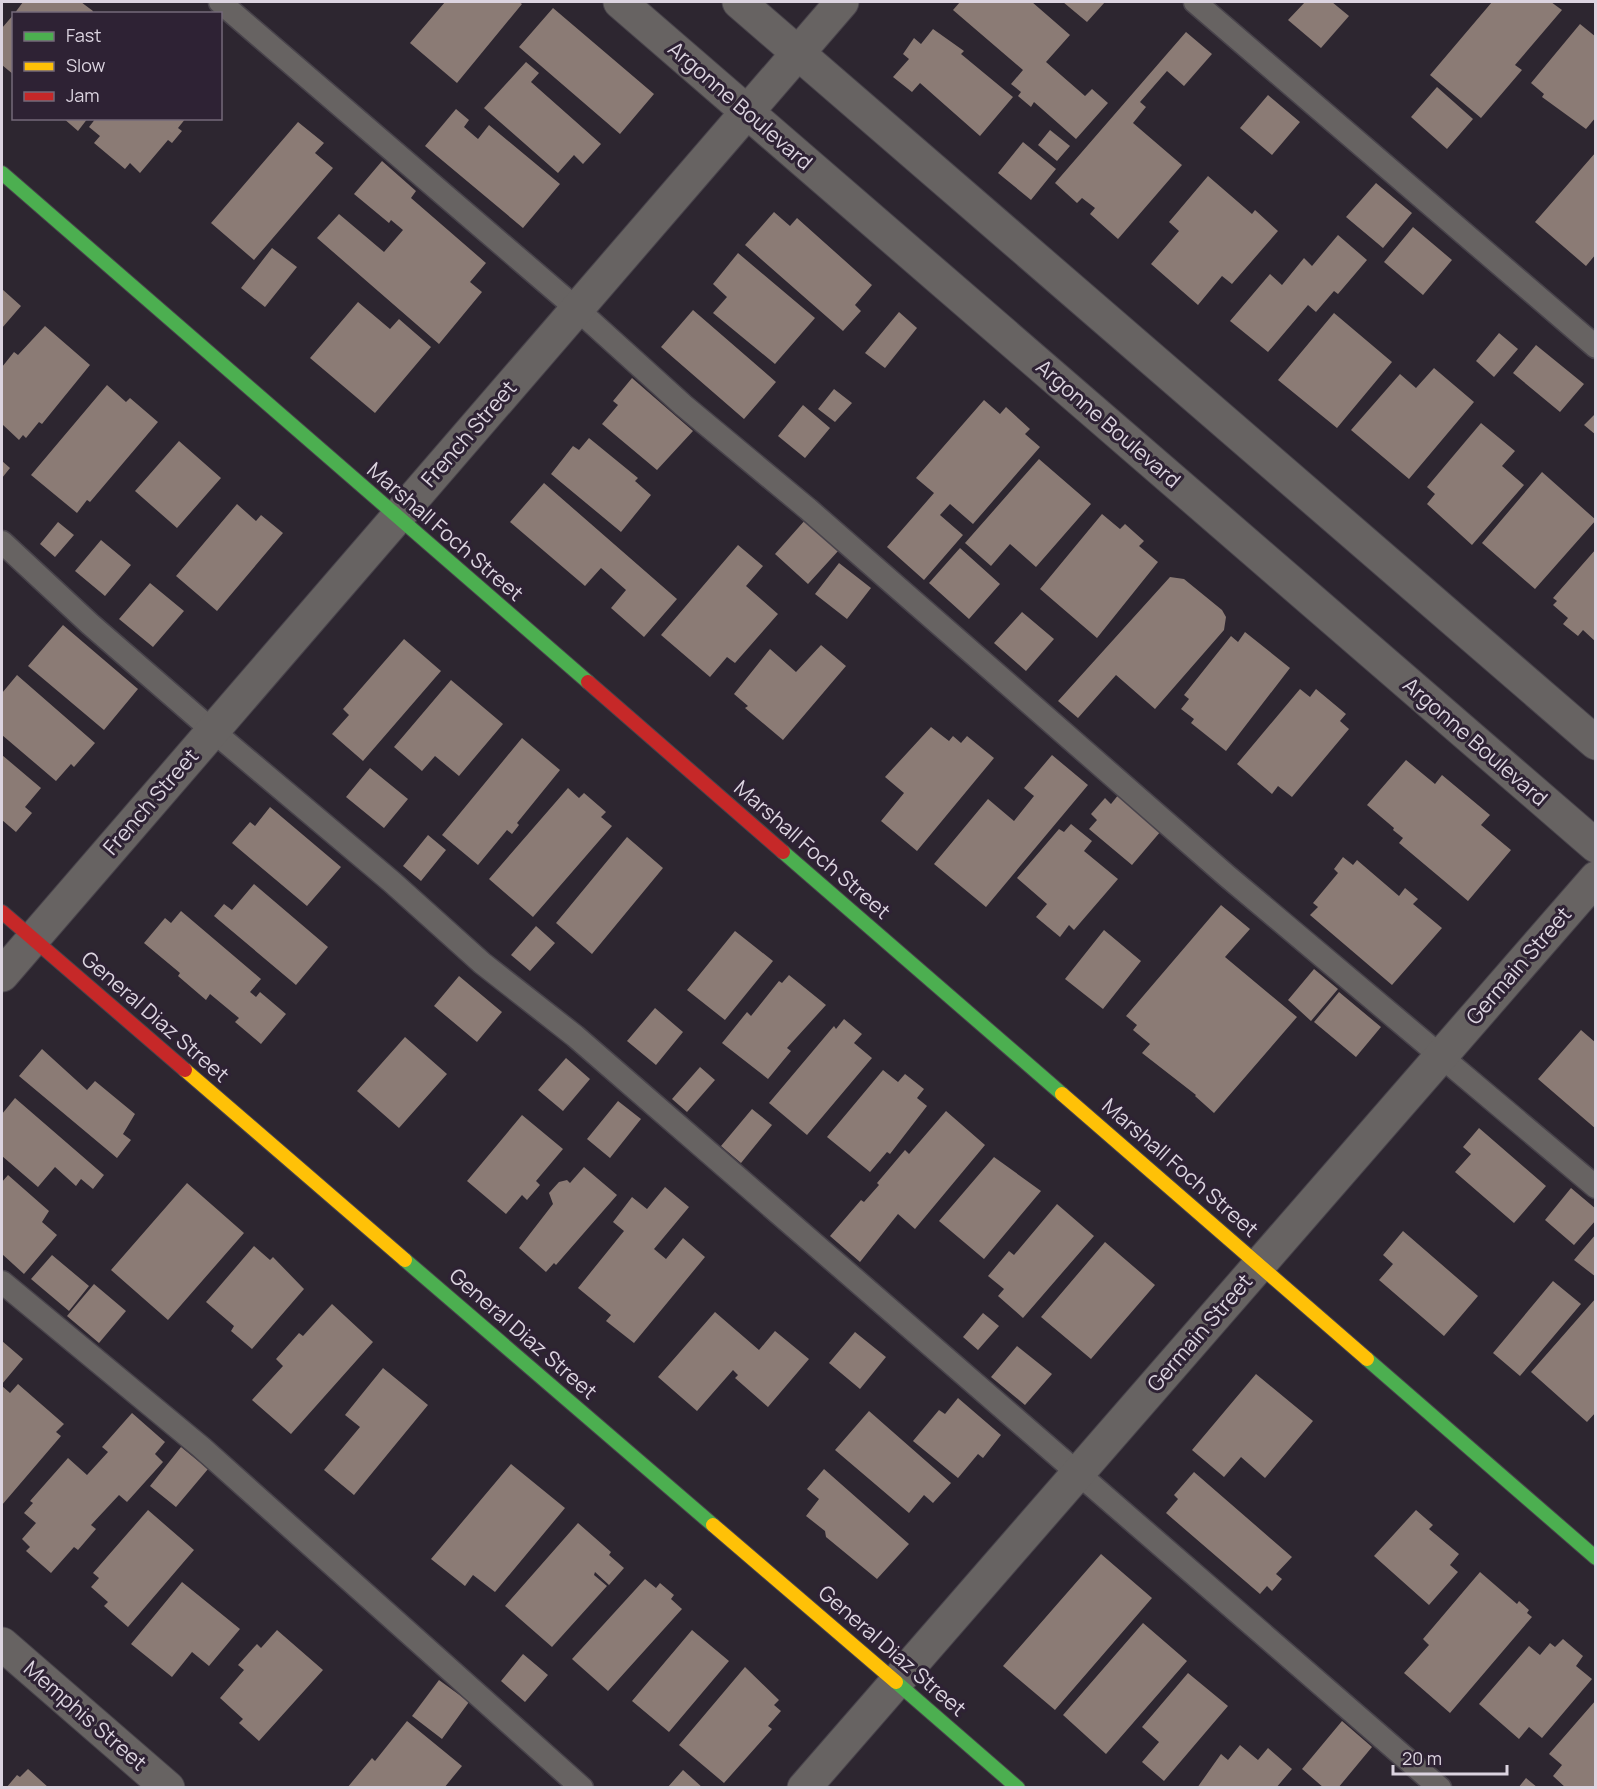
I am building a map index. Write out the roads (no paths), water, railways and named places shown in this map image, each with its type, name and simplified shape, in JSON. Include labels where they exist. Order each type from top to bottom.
[{"type":"street","name":"Argonne Boulevard","points":[[620,2],[1596,846]]},
{"type":"street","points":[[738,2],[1596,743]]},
{"type":"street","name":"French Street","points":[[2,975],[842,2]]},
{"type":"street","name":"Marshall Foch Street","points":[[2,173],[396,518],[1596,1558]]},
{"type":"street","name":"Germain Street","points":[[804,1788],[1596,878]]},
{"type":"street","name":"General Diaz Street","points":[[2,912],[1018,1788]]},
{"type":"street","name":"Memphis Street","points":[[2,1644],[168,1788]]},
{"type":"lane","points":[[220,2],[577,309],[683,405],[808,509],[1227,876],[1442,1055],[1596,1188]]},
{"type":"lane","points":[[1195,2],[1596,347]]},
{"type":"lane","points":[[2,542],[90,624],[213,731],[482,963],[575,1036],[1440,1788]]},
{"type":"lane","points":[[2,1281],[219,1463],[582,1788]]}]
